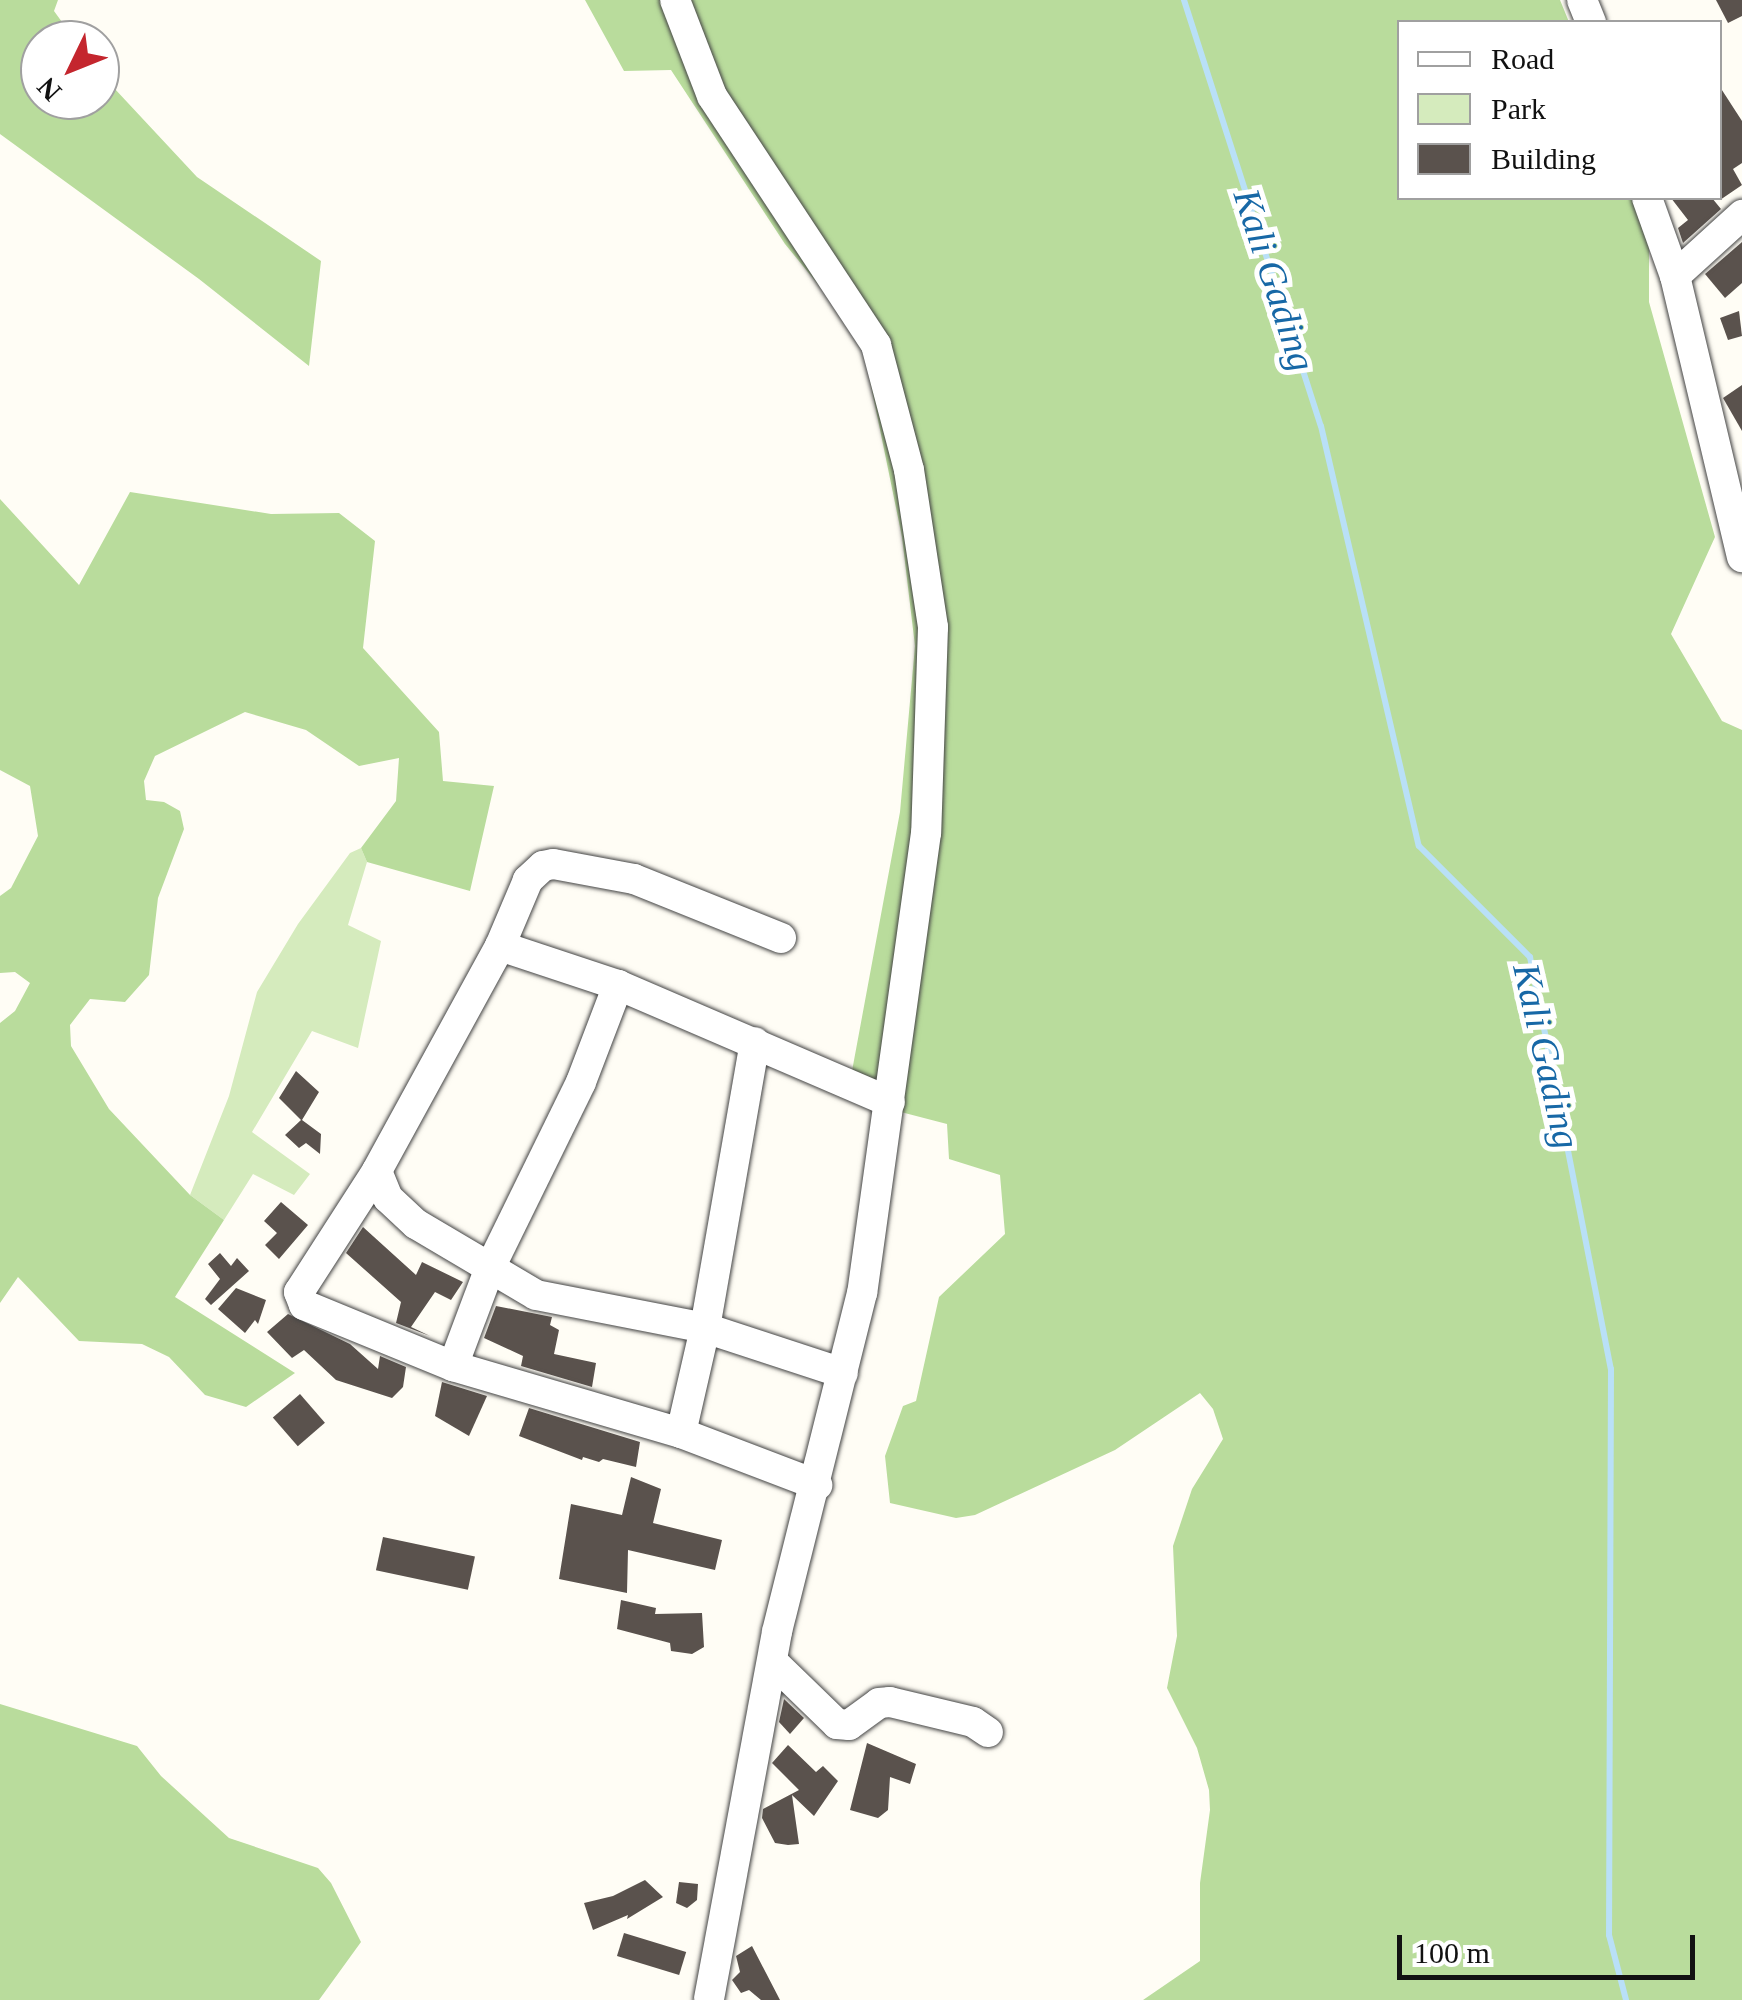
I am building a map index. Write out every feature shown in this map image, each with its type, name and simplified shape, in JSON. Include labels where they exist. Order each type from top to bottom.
[{"type":"street","points":[[683,6],[712,96],[876,345],[909,470],[928,582],[934,692],[926,833],[862,1292],[773,1662],[710,2000]]},
{"type":"street","points":[[1648,200],[1675,276],[1742,558]]},
{"type":"street","points":[[1675,276],[1742,215]]},
{"type":"street","points":[[780,938],[634,879],[553,864],[534,871],[500,946],[378,1171],[299,1292],[300,1300],[452,1366],[681,1432],[816,1485]]},
{"type":"street","points":[[500,946],[618,985],[890,1102]]},
{"type":"street","points":[[452,1366],[489,1270],[581,1082],[618,985]]},
{"type":"street","points":[[681,1432],[706,1328],[755,1042]]},
{"type":"street","points":[[378,1171],[380,1185],[400,1211],[489,1270],[536,1295],[706,1328],[843,1372]]},
{"type":"street","points":[[773,1662],[837,1724],[848,1725],[880,1704],[890,1702],[973,1722],[988,1732]]},
{"type":"green space","points":[[0,0],[58,0],[54,11],[61,20],[20,20],[20,120],[120,120],[120,94],[197,177],[321,261],[309,366],[199,279],[0,134]]},
{"type":"green space","points":[[585,0],[1560,0],[1568,20],[1397,20],[1397,200],[1638,200],[1649,230],[1649,302],[1715,537],[1671,634],[1722,721],[1742,730],[1742,2000],[1143,2000],[1200,1961],[1200,1883],[1209,1790],[1197,1748],[1167,1688],[1177,1636],[1173,1546],[1192,1489],[1223,1439],[1213,1409],[1200,1393],[1115,1450],[975,1515],[956,1518],[890,1503],[885,1456],[903,1406],[916,1401],[939,1297],[1005,1234],[1000,1175],[949,1159],[947,1124],[847,1098],[900,812],[915,646],[902,537],[861,337],[785,244],[671,70],[624,71]]},
{"type":"green space","points":[[130,492],[271,514],[339,513],[375,541],[363,648],[439,732],[443,781],[494,786],[470,891],[367,862],[361,848],[396,801],[399,758],[359,766],[306,730],[245,712],[155,756],[144,781],[146,800],[164,802],[180,811],[184,829],[158,898],[149,975],[125,1002],[90,999],[70,1025],[71,1046],[109,1109],[190,1195],[224,1220],[175,1297],[295,1373],[246,1407],[205,1395],[169,1357],[142,1344],[79,1341],[18,1277],[0,1303],[0,1023],[15,1011],[30,983],[15,972],[0,973],[0,896],[11,888],[38,836],[30,786],[0,770],[0,499],[79,585]]},
{"type":"green space","points":[[361,848],[367,862],[348,925],[381,941],[358,1048],[312,1031],[252,1132],[310,1174],[294,1195],[253,1174],[224,1220],[190,1195],[229,1096],[257,992],[298,924],[350,853]]},
{"type":"green space","points":[[0,1704],[137,1746],[161,1776],[229,1838],[318,1868],[331,1883],[361,1942],[319,2000],[0,2000]]},
{"type":"building","points":[[1716,0],[1742,0],[1742,16],[1728,23]]},
{"type":"building","points":[[1722,90],[1742,121],[1742,163],[1733,169],[1742,185],[1722,199]]},
{"type":"building","points":[[1673,200],[1714,200],[1721,209],[1683,243],[1678,228],[1688,220]]},
{"type":"building","points":[[1742,242],[1742,283],[1725,298],[1705,274]]},
{"type":"building","points":[[1739,311],[1742,336],[1728,340],[1720,318]]},
{"type":"building","points":[[1742,385],[1742,431],[1723,398]]},
{"type":"building","points":[[296,1071],[319,1092],[302,1120],[321,1134],[320,1154],[306,1143],[299,1148],[285,1135],[301,1120],[279,1098]]},
{"type":"building","points":[[281,1202],[308,1225],[279,1259],[265,1245],[277,1233],[264,1221]]},
{"type":"building","points":[[363,1227],[416,1275],[422,1262],[463,1282],[451,1300],[435,1292],[411,1327],[430,1336],[396,1323],[401,1302],[346,1253]]},
{"type":"building","points":[[220,1253],[231,1266],[237,1258],[249,1271],[211,1305],[205,1299],[220,1279],[208,1264]]},
{"type":"building","points":[[236,1288],[266,1300],[258,1324],[255,1320],[245,1333],[218,1309]]},
{"type":"building","points":[[496,1306],[552,1317],[550,1325],[559,1330],[554,1354],[596,1363],[592,1387],[521,1366],[523,1356],[484,1338]]},
{"type":"building","points":[[288,1314],[350,1344],[378,1369],[380,1356],[406,1367],[403,1387],[392,1398],[336,1380],[304,1350],[292,1358],[267,1332]]},
{"type":"building","points":[[442,1382],[487,1396],[469,1436],[435,1416]]},
{"type":"building","points":[[300,1394],[325,1423],[298,1446],[273,1418]]},
{"type":"building","points":[[529,1408],[640,1442],[636,1467],[603,1459],[582,1460],[519,1436]]},
{"type":"building","points":[[631,1477],[661,1489],[653,1523],[722,1540],[715,1570],[628,1550],[627,1593],[559,1579],[571,1504],[622,1515]]},
{"type":"building","points":[[383,1537],[475,1557],[468,1590],[376,1570]]},
{"type":"building","points":[[621,1600],[656,1608],[655,1614],[702,1613],[704,1647],[692,1654],[671,1651],[670,1643],[617,1629]]},
{"type":"building","points":[[784,1699],[804,1718],[790,1734],[779,1722]]},
{"type":"building","points":[[867,1743],[916,1764],[910,1784],[890,1777],[888,1810],[878,1818],[850,1810]]},
{"type":"building","points":[[788,1745],[816,1772],[823,1766],[838,1781],[814,1816],[792,1795],[799,1844],[788,1845],[775,1843],[762,1818],[763,1809],[799,1790],[772,1763]]},
{"type":"building","points":[[645,1880],[663,1897],[627,1919],[628,1915],[593,1930],[584,1903],[613,1896]]},
{"type":"building","points":[[679,1882],[698,1884],[697,1900],[687,1908],[676,1903]]},
{"type":"building","points":[[624,1933],[686,1952],[679,1975],[617,1956]]},
{"type":"building","points":[[752,1946],[780,2000],[761,2000],[749,1990],[741,1993],[732,1980],[740,1972],[736,1956]]},
{"type":"waterway","name":"Kali Gading","points":[[1184,0],[1321,426],[1419,846],[1530,957],[1611,1369],[1609,1935],[1626,2000]]}]
